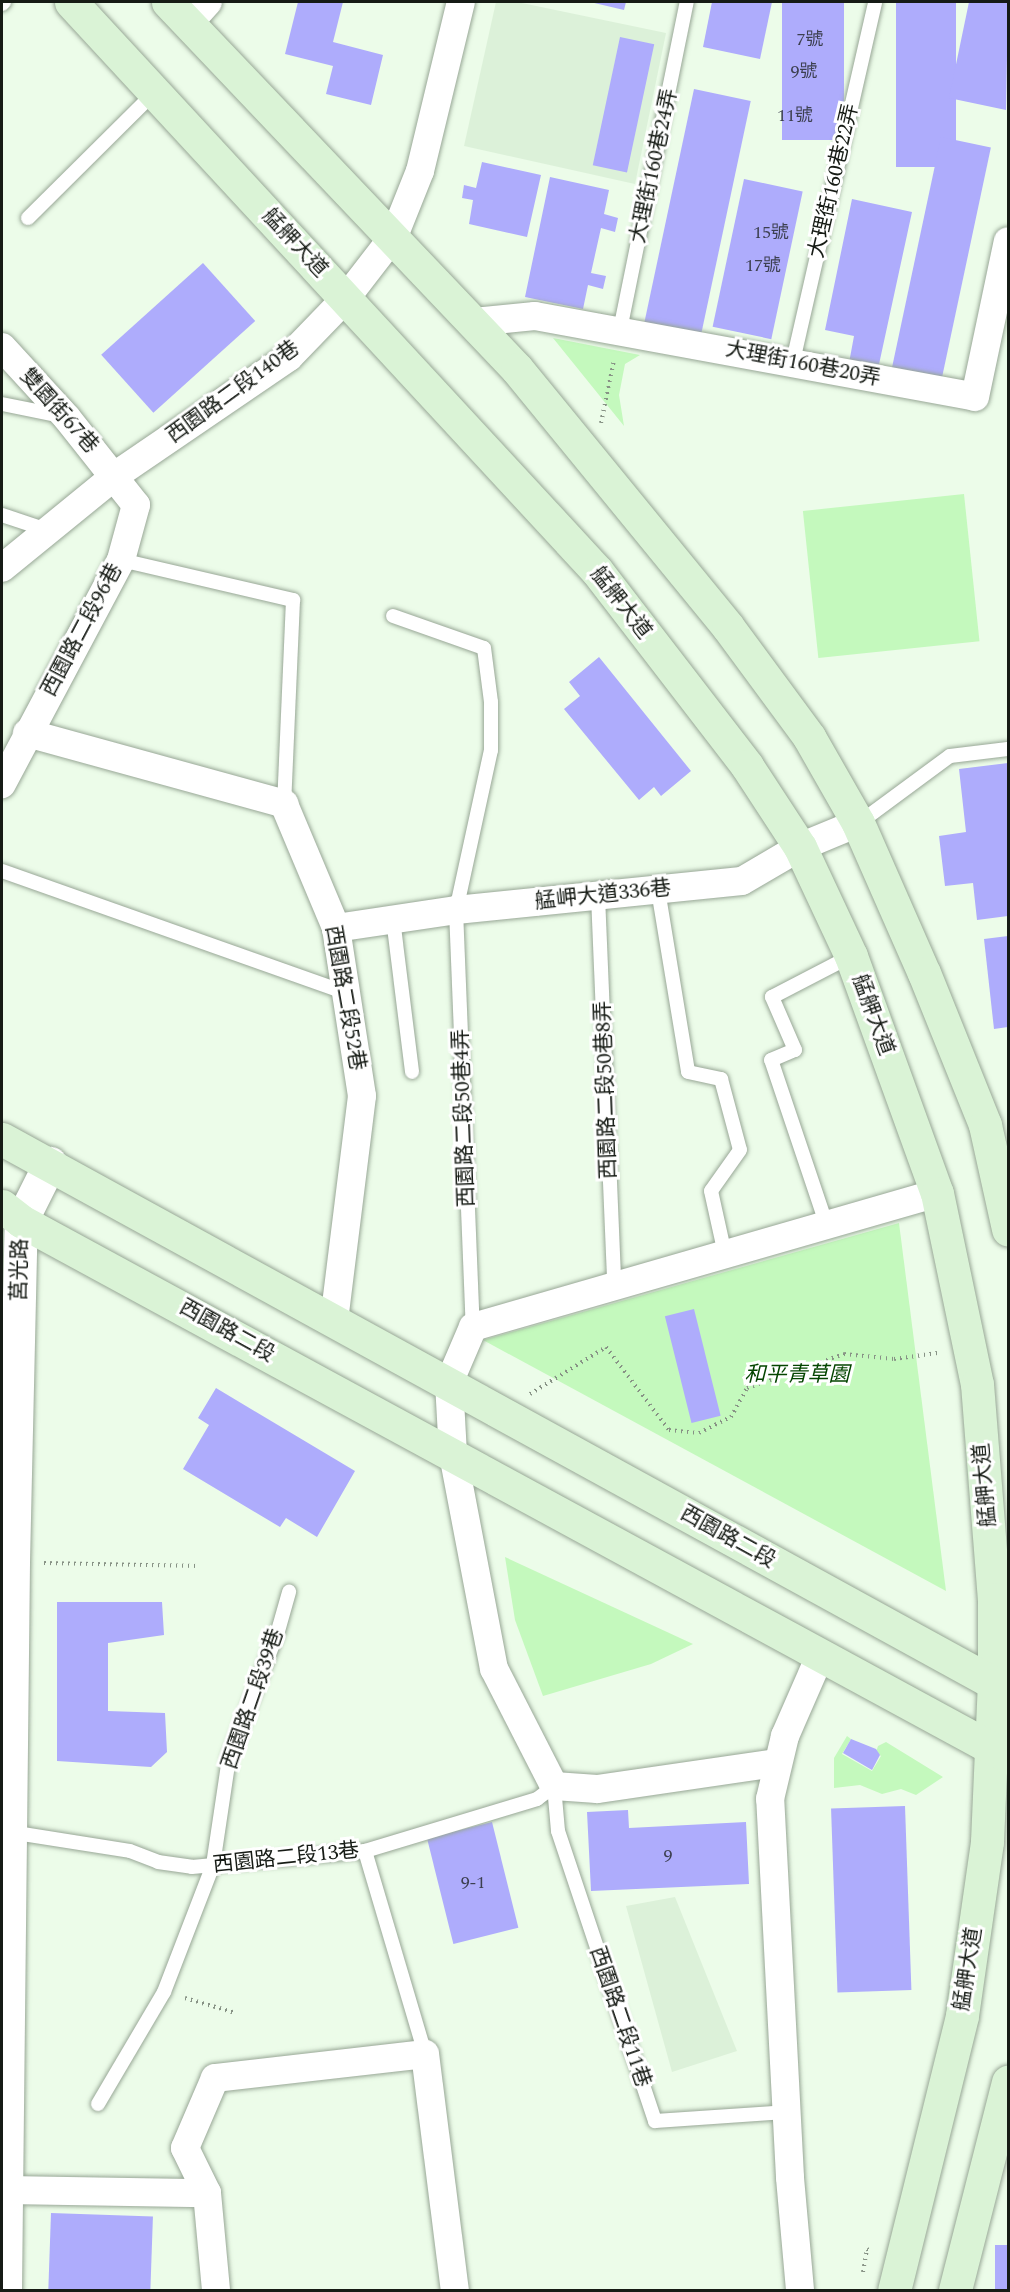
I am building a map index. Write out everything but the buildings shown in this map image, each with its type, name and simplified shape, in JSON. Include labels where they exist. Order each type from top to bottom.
[{"type":"main road","name":"艋舺大道","points":[[71,2],[597,571],[747,766],[800,847],[851,956],[937,1193],[977,1384],[1001,1686],[1000,1752],[962,2016],[894,2290]]},
{"type":"main road","points":[[188,9],[517,369],[728,627],[808,737],[858,824],[924,973],[985,1125],[1008,1229]]},
{"type":"main road","name":"西園路二段","points":[[2,1139],[50,1163],[1001,1686]]},
{"type":"main road","name":"西園路二段","points":[[11,1214],[1000,1752]]},
{"type":"main road","points":[[955,2290],[1008,2082]]},
{"type":"street","name":"西園路二段140巷","points":[[2,568],[116,475],[289,357],[346,297],[394,236],[420,171],[461,2]]},
{"type":"street","name":"大理街160巷20弄","points":[[474,322],[535,316],[975,397],[1008,241]]},
{"type":"street","name":"雙園街67巷","points":[[2,347],[116,475]]},
{"type":"street","name":"西園路二段96巷","points":[[2,784],[27,733],[121,560],[136,505],[116,475]]},
{"type":"street","points":[[27,733],[284,804]]},
{"type":"street","name":"西園路二段52巷","points":[[284,804],[336,928],[362,1096],[334,1321]]},
{"type":"street","name":"艋岬大道336巷","points":[[336,928],[456,910],[742,881],[800,847],[858,824]]},
{"type":"street","points":[[11,1214],[50,1163]]},
{"type":"street","points":[[776,1763],[597,1789],[554,1786],[494,1669],[453,1454],[449,1383],[473,1327],[937,1193]]},
{"type":"street","name":"莒光路","points":[[5,2290],[13,1562],[11,1214]]},
{"type":"street","points":[[800,2290],[786,2112],[771,1799],[776,1763],[820,1656]]},
{"type":"street","points":[[216,2290],[207,2193],[185,2148],[215,2078],[425,2054],[455,2290]]},
{"type":"street","points":[[5,2190],[207,2193]]},
{"type":"lane","name":"大理街160巷24弄","points":[[620,330],[687,2]]},
{"type":"lane","name":"大理街160巷22弄","points":[[793,362],[875,2]]},
{"type":"lane","points":[[28,218],[154,93]]},
{"type":"lane","points":[[2,404],[67,418]]},
{"type":"lane","points":[[2,515],[47,530]]},
{"type":"lane","points":[[121,560],[293,600],[284,804]]},
{"type":"lane","name":"西園路二段50巷4弄","points":[[393,616],[484,648],[491,702],[491,750],[456,910],[473,1327]]},
{"type":"lane","points":[[858,824],[950,756],[1008,749]]},
{"type":"lane","points":[[2,872],[346,993]]},
{"type":"lane","points":[[658,890],[688,1072],[721,1079],[740,1150],[711,1191],[725,1254]]},
{"type":"lane","name":"西園路二段50巷8弄","points":[[598,896],[614,1285]]},
{"type":"lane","points":[[393,919],[412,1072]]},
{"type":"lane","points":[[826,1226],[771,1060],[795,1050],[772,997],[851,956]]},
{"type":"lane","name":"西園路二段39巷","points":[[98,2104],[164,1992],[213,1865],[229,1758],[278,1631],[289,1592]]},
{"type":"lane","name":"西園路二段13巷","points":[[10,1832],[130,1851],[158,1862],[213,1865],[365,1851],[537,1799],[554,1786]]},
{"type":"lane","name":"西園路二段11巷","points":[[554,1786],[558,1831],[655,2121],[786,2112]]},
{"type":"lane","points":[[365,1851],[425,2054]]},
{"type":"path","points":[[600,429],[620,330]]},
{"type":"path","points":[[502,1411],[606,1347],[669,1430],[699,1433],[731,1417],[747,1388],[844,1354],[894,1359],[968,1348]]},
{"type":"path","points":[[13,1562],[198,1566]]},
{"type":"path","points":[[164,1992],[236,2013]]},
{"type":"shaded area","points":[[496,2],[517,2],[666,33],[635,184],[464,146]]},
{"type":"shaded area","points":[[675,1897],[737,2051],[672,2072],[626,1906]]},
{"type":"green space","points":[[553,338],[640,355],[625,364],[619,395],[624,426]]},
{"type":"green space","points":[[964,494],[979,641],[818,658],[803,511]]},
{"type":"green space","name":"和平青草園","points":[[899,1223],[946,1591],[483,1340]]},
{"type":"green space","points":[[505,1557],[693,1644],[651,1664],[543,1696],[515,1620]]},
{"type":"green space","points":[[847,1736],[851,1739],[842,1754],[872,1771],[881,1756],[876,1752],[878,1746],[886,1742],[943,1777],[916,1795],[901,1789],[882,1794],[860,1785],[834,1788],[834,1758]]}]
